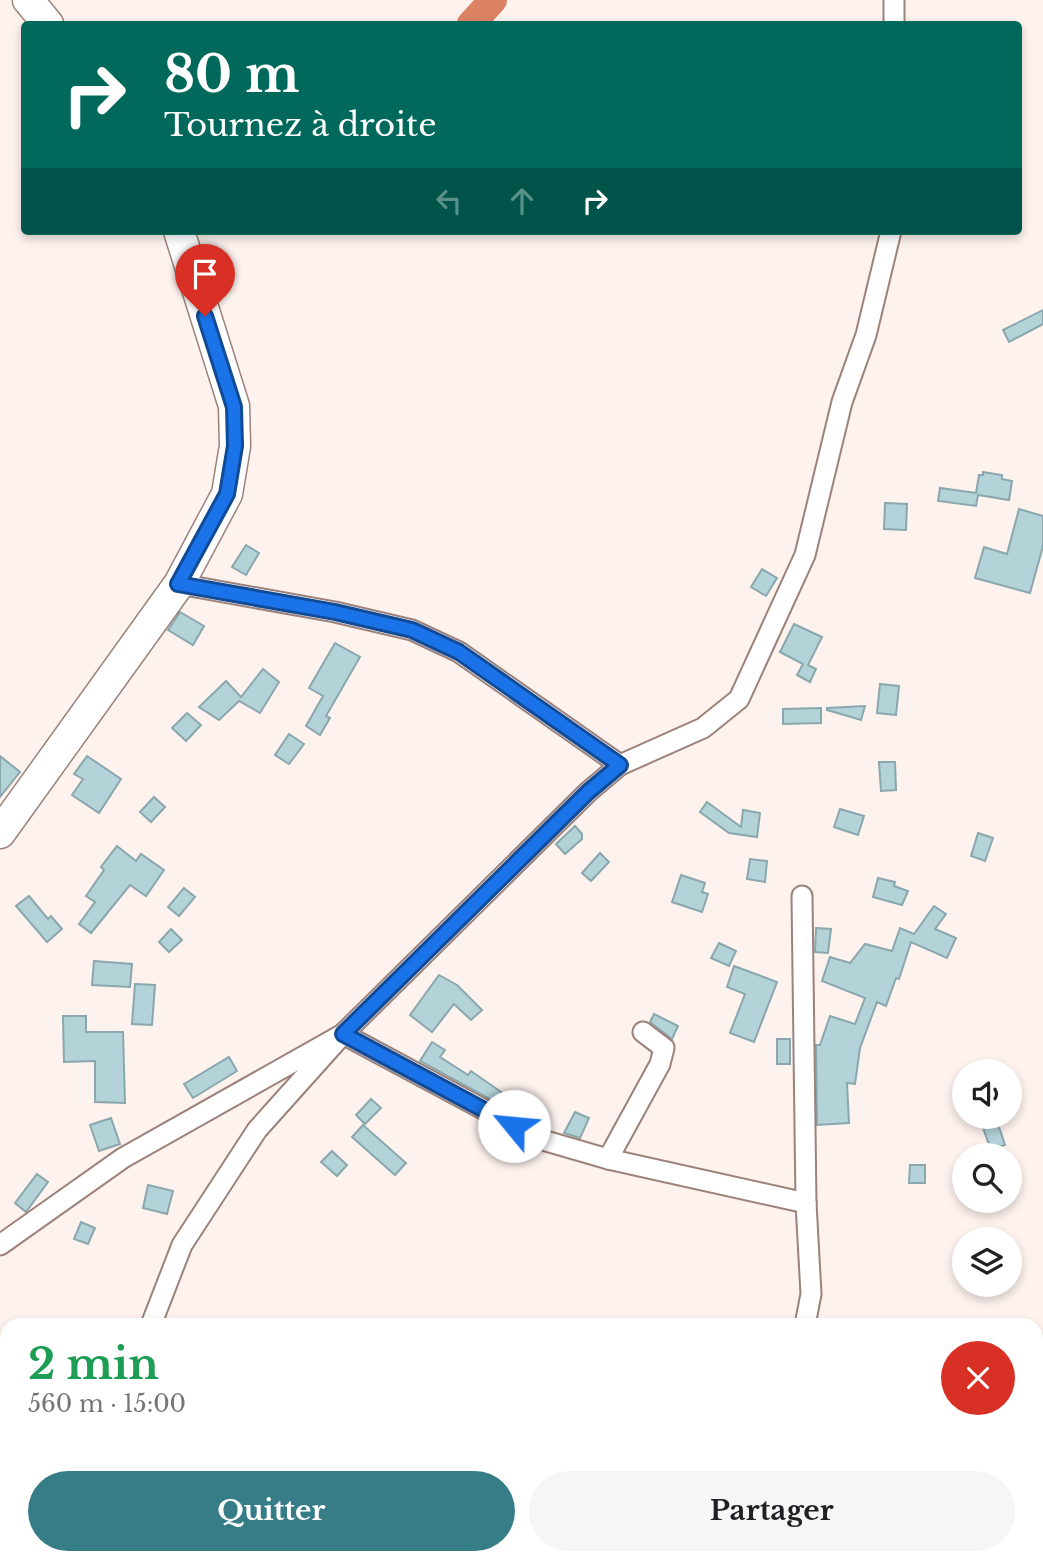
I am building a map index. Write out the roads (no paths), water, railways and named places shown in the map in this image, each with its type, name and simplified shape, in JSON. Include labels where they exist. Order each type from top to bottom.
[{"type":"main road","points":[[28,0],[46,21]]},
{"type":"main road","points":[[0,832],[178,584],[227,494],[235,446],[234,407],[179,235]]},
{"type":"street","points":[[894,0],[894,21]]},
{"type":"street","points":[[154,1318],[183,1245],[257,1130],[343,1034],[588,792],[620,765],[703,728],[739,699],[805,555],[842,402],[866,335],[890,235]]},
{"type":"street","points":[[178,584],[335,612],[412,630],[459,652],[620,765]]},
{"type":"street","points":[[802,896],[806,1203],[811,1294],[807,1318]]},
{"type":"street","points":[[608,1159],[660,1064],[664,1048],[643,1032]]},
{"type":"street","points":[[343,1034],[539,1139],[608,1159],[806,1203]]},
{"type":"street","points":[[0,1245],[123,1158],[343,1034]]},
{"type":"waterway","points":[[474,21],[493,0]]}]
